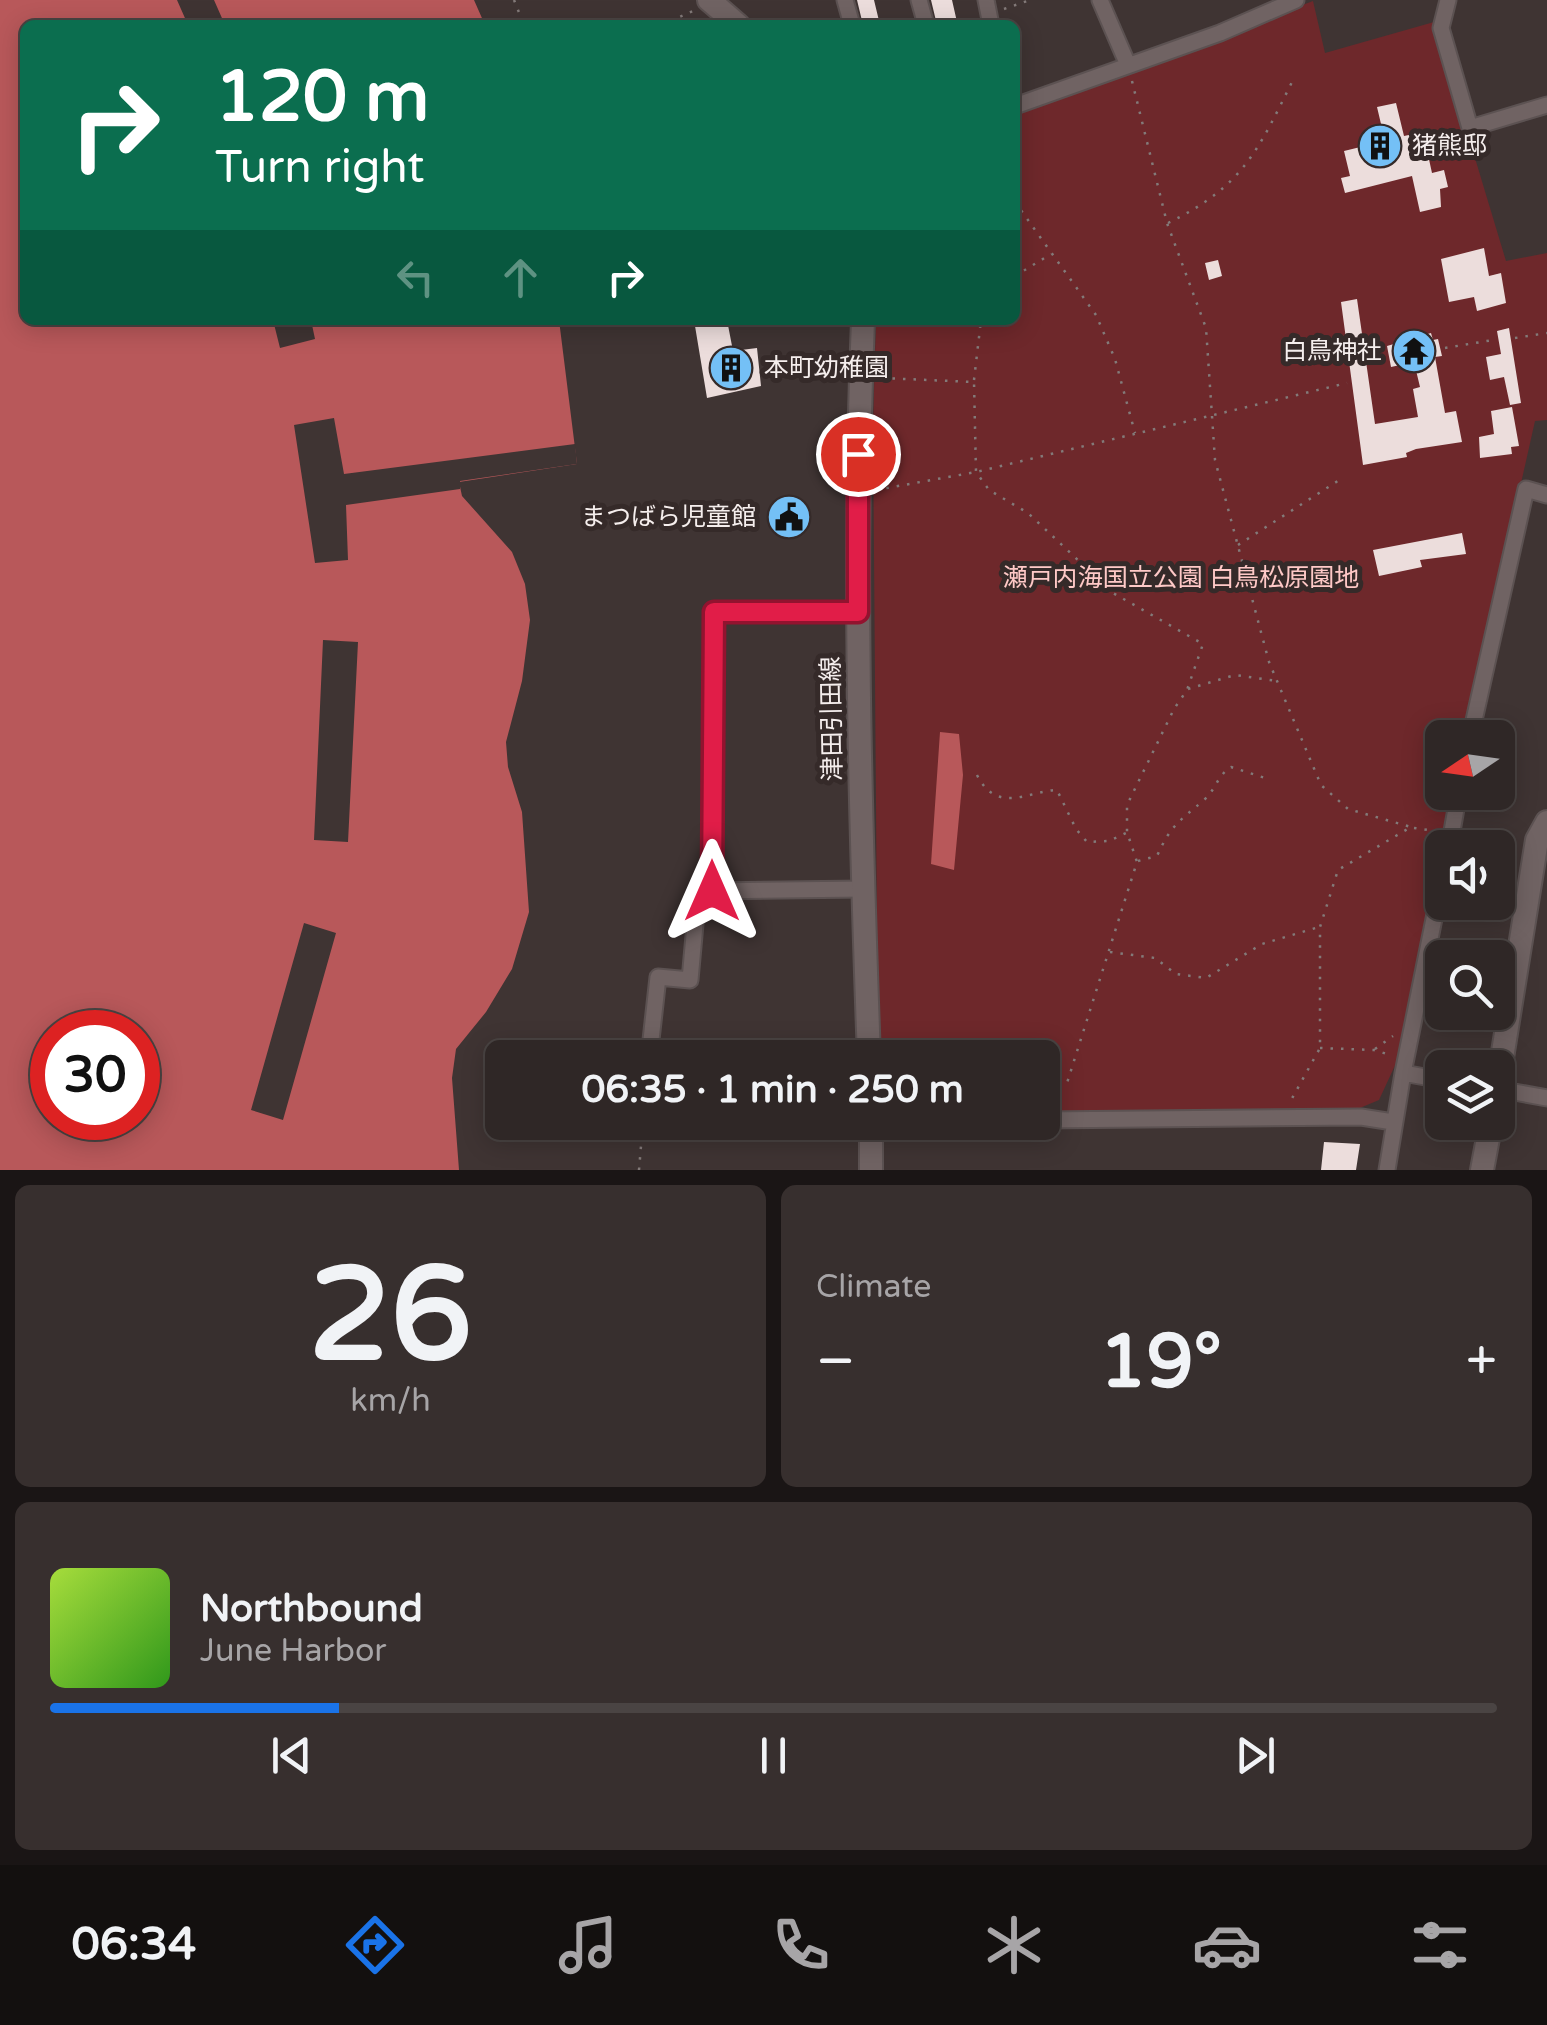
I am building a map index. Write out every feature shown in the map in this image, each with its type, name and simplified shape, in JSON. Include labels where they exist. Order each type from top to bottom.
[{"type":"main road","points":[[714,1],[733,20]]},
{"type":"main road","name":"津田引田線","points":[[863,325],[856,492],[868,1040]]},
{"type":"main road","points":[[1504,1050],[1537,840],[1547,822]]},
{"type":"main road","points":[[871,1140],[871,1170]]},
{"type":"main road","points":[[1482,1170],[1487,1140]]},
{"type":"street","points":[[1100,0],[1128,65]]},
{"type":"street","points":[[1020,104],[1220,33],[1296,0]]},
{"type":"street","points":[[1448,0],[1442,28],[1470,128],[1547,105]]},
{"type":"street","points":[[1474,720],[1526,489],[1547,495]]},
{"type":"street","points":[[712,891],[714,612],[858,612]]},
{"type":"street","points":[[651,1040],[658,978],[690,980],[696,902],[712,891],[863,889]]},
{"type":"street","points":[[1387,1170],[1434,920]]},
{"type":"street","points":[[1404,1066],[1425,1074]]},
{"type":"street","points":[[1515,1090],[1547,1098]]},
{"type":"street","points":[[1060,1120],[1361,1117],[1393,1122]]},
{"type":"path","points":[[672,20],[714,1]]},
{"type":"path","points":[[1128,65],[1167,223],[1206,328],[1215,460],[1276,682],[1321,784],[1348,808],[1425,832]]},
{"type":"path","points":[[1167,223],[1202,206],[1239,175],[1266,134],[1294,78]]},
{"type":"path","points":[[1020,209],[1096,316],[1116,359],[1135,434]]},
{"type":"path","points":[[1020,273],[1051,254]]},
{"type":"path","points":[[980,325],[974,382],[976,472],[989,490],[1028,513],[1113,593],[1202,644],[1187,690],[1126,805],[1127,832],[1137,862],[1066,1083]]},
{"type":"path","points":[[1516,338],[1547,334]]},
{"type":"path","points":[[1445,348],[1494,340]]},
{"type":"path","points":[[861,377],[974,382]]},
{"type":"path","points":[[856,492],[976,472],[1347,383]]},
{"type":"path","points":[[1238,546],[1344,477]]},
{"type":"path","points":[[1187,690],[1235,675],[1276,682]]},
{"type":"path","points":[[1137,862],[1157,856],[1169,829],[1208,796],[1219,775],[1231,767],[1268,779]]},
{"type":"path","points":[[977,774],[983,786],[1009,798],[1057,790],[1076,829],[1088,842],[1109,840],[1127,832]]},
{"type":"path","points":[[1281,1119],[1320,1048],[1320,927],[1338,870],[1411,827]]},
{"type":"path","points":[[1108,952],[1155,958],[1176,974],[1206,978],[1262,944],[1320,927]]},
{"type":"path","points":[[1320,1048],[1374,1050],[1404,1066]]},
{"type":"path","points":[[639,1170],[641,1140]]},
{"type":"green space","name":"瀬戸内海国立公園 白鳥松原園地","points":[[1313,1],[1325,53],[1434,22],[1506,261],[1547,253],[1547,420],[1535,421],[1468,720],[1425,720],[1425,810],[1448,810],[1444,830],[1425,830],[1426,920],[1398,1059],[1379,1100],[1355,1110],[1060,1113],[1060,1040],[878,1040],[873,428],[876,325],[1020,325],[1020,114]]},
{"type":"shaded area","points":[[0,0],[474,0],[483,20],[20,20],[20,325],[560,325],[577,464],[459,482],[462,496],[512,552],[525,584],[530,620],[522,681],[506,742],[508,767],[522,812],[529,912],[512,969],[486,1012],[456,1049],[452,1078],[459,1170],[0,1170]]},
{"type":"shaded area","points":[[940,732],[959,734],[963,775],[954,870],[931,864]]},
{"type":"pier","points":[[177,0],[214,0],[223,20],[186,20]]},
{"type":"pier","points":[[274,325],[312,325],[315,339],[280,348]]},
{"type":"pier","points":[[334,418],[344,474],[575,444],[577,464],[460,481],[460,489],[346,505],[348,560],[315,563],[294,425]]},
{"type":"pier","points":[[323,640],[358,642],[348,842],[314,840]]},
{"type":"pier","points":[[304,923],[336,933],[283,1120],[251,1110]]},
{"type":"building","points":[[857,0],[874,0],[879,20],[862,20]]},
{"type":"building","points":[[931,0],[952,0],[957,20],[936,20]]},
{"type":"building","points":[[1396,103],[1404,136],[1423,132],[1432,173],[1444,170],[1448,187],[1440,189],[1441,207],[1420,212],[1412,176],[1345,193],[1341,178],[1350,176],[1344,151],[1385,141],[1377,107]]},
{"type":"building","points":[[1484,248],[1489,276],[1501,273],[1506,303],[1477,311],[1474,297],[1449,302],[1441,259]]},
{"type":"building","points":[[1218,260],[1222,276],[1209,280],[1205,263]]},
{"type":"building","points":[[1357,299],[1375,424],[1418,417],[1413,389],[1420,387],[1414,362],[1391,367],[1387,346],[1431,333],[1433,340],[1438,339],[1442,356],[1435,357],[1445,413],[1456,411],[1462,442],[1416,449],[1406,453],[1407,457],[1363,465],[1341,302]]},
{"type":"building","name":"本町幼稚園","points":[[695,325],[728,325],[733,351],[757,348],[761,386],[707,398]]},
{"type":"building","points":[[1509,328],[1521,403],[1510,405],[1504,377],[1490,380],[1486,357],[1501,354],[1497,331]]},
{"type":"building","points":[[1512,407],[1519,446],[1511,447],[1512,454],[1480,458],[1479,437],[1494,434],[1491,411]]},
{"type":"building","points":[[1462,533],[1466,554],[1420,560],[1422,567],[1379,576],[1373,550]]},
{"type":"building","points":[[1324,1142],[1360,1144],[1356,1170],[1321,1170]]},
{"type":"place","name":"猪熊邸","points":[[1380,146]]},
{"type":"place","name":"白鳥神社","points":[[1414,351]]},
{"type":"place","name":"本町幼稚園","points":[[731,368]]},
{"type":"place","name":"まつばら児童館","points":[[789,517]]},
{"type":"route","points":[[712,891],[714,612],[858,612],[858,454]]}]
